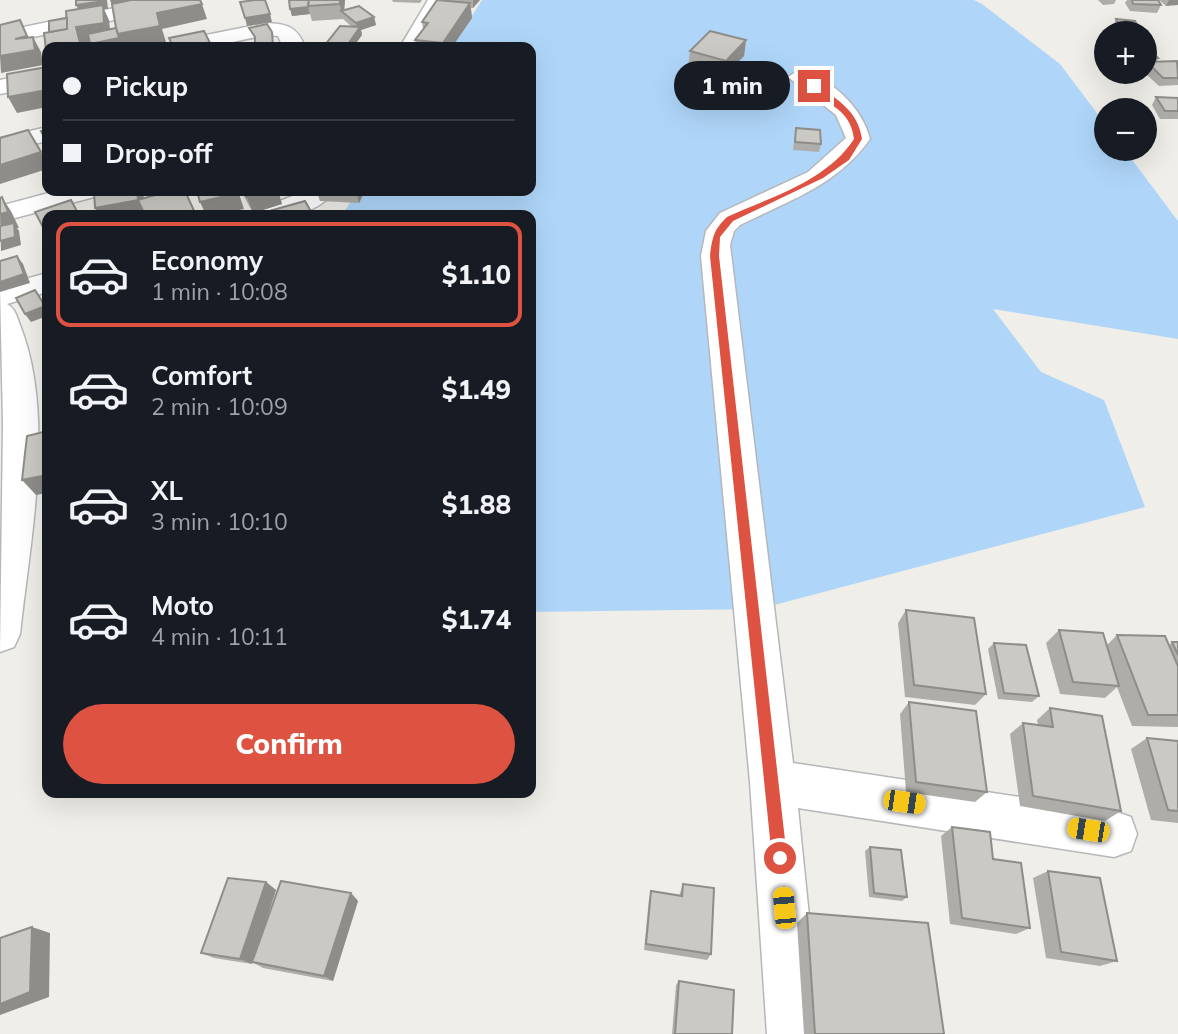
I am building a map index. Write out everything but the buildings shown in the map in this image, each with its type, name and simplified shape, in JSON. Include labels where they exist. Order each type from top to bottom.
[{"type":"street","points":[[0,38],[181,0]]},
{"type":"street","points":[[414,42],[438,0]]},
{"type":"street","points":[[205,42],[274,29],[290,35],[292,42]]},
{"type":"street","points":[[794,1034],[773,782],[715,256],[716,237],[730,219],[820,177],[846,158],[858,139],[856,124],[845,109],[799,77]]},
{"type":"street","points":[[0,87],[42,78]]},
{"type":"street","points":[[0,145],[42,135]]},
{"type":"street","points":[[0,214],[67,196]]},
{"type":"street","points":[[285,210],[313,196]]},
{"type":"street","points":[[0,296],[42,283]]},
{"type":"street","points":[[0,312],[16,354],[20,435],[0,634]]},
{"type":"street","points":[[773,782],[1114,834]]},
{"type":"water","points":[[482,0],[974,0],[982,4],[1060,64],[1094,109],[1094,161],[1133,161],[1178,221],[1178,339],[993,309],[1041,372],[1104,400],[1145,507],[759,609],[536,612],[536,210],[345,210],[355,196],[536,196],[536,42],[455,42]]},
{"type":"route","points":[[780,858],[715,256],[716,237],[730,219],[820,177],[846,158],[858,139],[856,124],[845,109],[814,86]]}]
